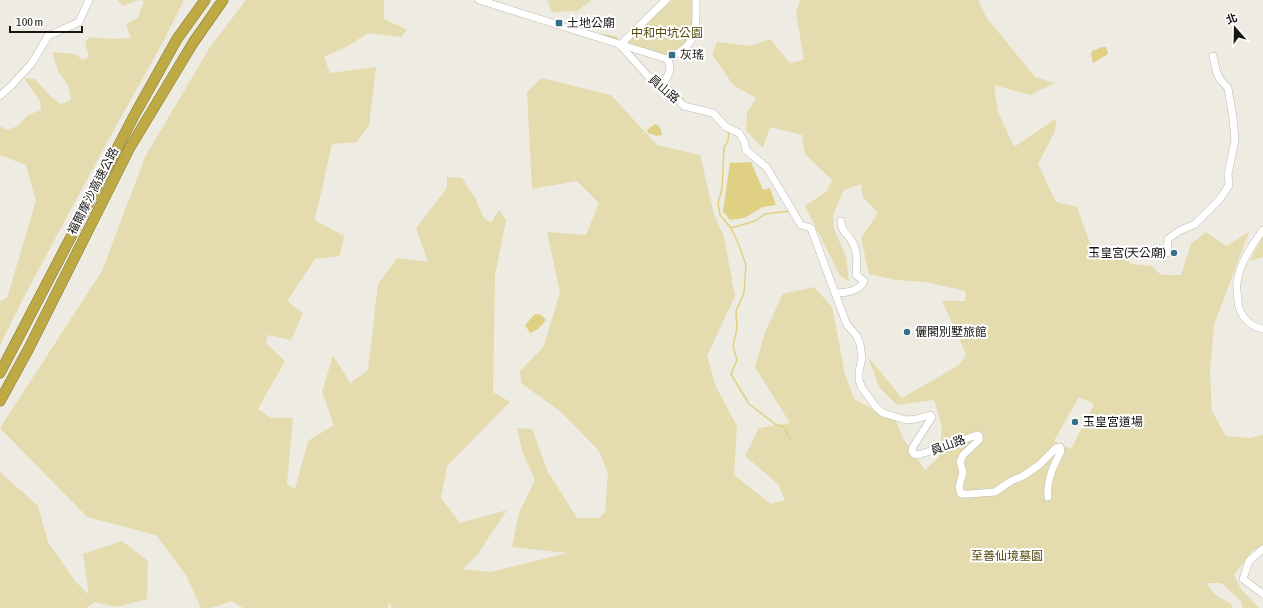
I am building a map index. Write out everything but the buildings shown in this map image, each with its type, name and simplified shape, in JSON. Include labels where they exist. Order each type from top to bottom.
[{"type":"highway","name":"福爾摩沙高速公路","points":[[0,373],[135,114],[178,39],[204,0]]},
{"type":"highway","name":"福爾摩沙高速公路","points":[[0,401],[29,348],[129,149],[193,43],[223,0]]},
{"type":"street","points":[[0,96],[32,63],[48,36],[79,22],[89,0]]},
{"type":"street","points":[[479,0],[620,45],[670,58],[686,48],[693,35],[695,26],[696,0]]},
{"type":"street","points":[[620,45],[666,0]]},
{"type":"street","name":"員山路","points":[[620,45],[647,75],[664,83],[684,106],[713,113],[726,127],[739,133],[744,141],[746,150],[767,168],[801,225],[811,228],[847,325],[856,335],[860,344],[862,358],[859,371],[859,380],[862,388],[876,407],[883,413],[906,420],[930,415],[932,417],[913,447],[912,451],[914,454],[918,455],[977,435],[979,436],[979,440],[963,455],[960,462],[963,472],[959,487],[961,494],[968,494],[995,492],[1039,465],[1056,448],[1060,447],[1061,451],[1052,469],[1047,492],[1048,497]]},
{"type":"street","points":[[1167,253],[1168,239],[1179,231],[1194,224],[1220,199],[1229,185],[1228,174],[1235,140],[1233,118],[1228,88],[1219,78],[1213,56]]},
{"type":"street","points":[[664,83],[671,69],[670,58]]},
{"type":"street","points":[[835,292],[843,293],[857,289],[864,281],[856,275],[856,254],[852,240],[844,232],[841,221]]},
{"type":"street","points":[[1263,230],[1246,257],[1236,284],[1239,310],[1246,321],[1258,328],[1263,329]]},
{"type":"street","points":[[1263,549],[1250,561],[1243,578],[1263,594]]},
{"type":"green space","points":[[118,0],[138,0],[123,6]]},
{"type":"green space","points":[[138,0],[184,0],[164,40],[27,291],[0,345],[0,301],[7,298],[36,201],[26,165],[0,155],[0,126],[7,130],[18,126],[28,115],[41,110],[40,101],[24,78],[35,79],[51,97],[61,104],[71,100],[68,85],[58,71],[52,52],[76,54],[82,60],[89,57],[85,42],[90,37],[113,39],[131,38],[126,24],[138,18],[144,1]]},
{"type":"green space","name":"至善仙境墓園","points":[[246,0],[384,0],[384,19],[407,30],[401,37],[368,33],[348,46],[324,57],[330,73],[376,67],[369,125],[357,142],[332,144],[315,220],[344,236],[340,256],[315,259],[287,301],[303,313],[291,340],[268,335],[266,343],[285,361],[258,409],[271,418],[293,418],[287,484],[295,489],[308,441],[334,425],[322,392],[333,355],[350,383],[368,370],[378,284],[397,258],[428,262],[416,228],[447,188],[447,177],[462,178],[475,198],[484,218],[491,223],[499,210],[506,220],[495,276],[493,392],[510,402],[447,466],[441,498],[460,523],[507,510],[477,555],[463,569],[491,572],[567,553],[512,547],[519,513],[535,480],[522,451],[517,428],[532,429],[548,472],[577,518],[599,518],[605,512],[608,473],[599,451],[561,412],[521,383],[520,371],[544,346],[560,292],[547,232],[586,235],[599,203],[577,181],[532,189],[527,92],[542,78],[611,95],[657,145],[700,155],[714,214],[724,237],[735,296],[707,356],[716,387],[737,426],[734,475],[771,504],[785,500],[778,484],[745,456],[759,428],[790,423],[755,367],[765,332],[783,294],[814,287],[832,307],[845,374],[854,399],[896,421],[903,438],[925,470],[939,457],[942,427],[934,400],[897,405],[879,387],[868,357],[902,398],[959,365],[966,354],[942,301],[965,301],[966,291],[925,282],[896,280],[869,274],[861,238],[878,213],[863,197],[861,184],[844,190],[833,215],[834,229],[846,257],[849,281],[840,276],[805,206],[827,191],[832,180],[805,154],[802,135],[770,127],[763,148],[746,131],[747,113],[756,98],[733,85],[712,54],[717,42],[751,46],[770,39],[790,63],[804,60],[796,13],[800,0],[978,0],[986,17],[1035,77],[1055,83],[1030,95],[994,85],[998,112],[1014,147],[1057,118],[1054,133],[1038,164],[1056,202],[1077,207],[1093,251],[1123,246],[1130,264],[1152,266],[1161,275],[1181,275],[1191,244],[1206,232],[1226,246],[1249,232],[1214,325],[1210,373],[1212,411],[1226,436],[1249,438],[1263,435],[1263,546],[1253,550],[1234,575],[1241,589],[1259,608],[1243,608],[1241,601],[1221,583],[1206,583],[1214,594],[1230,603],[1233,608],[392,608],[389,602],[388,608],[243,608],[232,601],[211,608],[201,608],[186,575],[156,535],[87,517],[0,428],[102,271],[145,157],[210,47]],"holes":[[[1079,397],[1094,404],[1071,449],[1054,441]]]},
{"type":"green space","points":[[547,0],[592,0],[577,11],[552,12]]},
{"type":"green space","name":"中和中坑公園","points":[[672,0],[692,0],[693,26],[686,43],[674,58],[625,43]]},
{"type":"green space","points":[[1263,237],[1263,257],[1250,261],[1261,240]]},
{"type":"green space","points":[[0,472],[38,506],[48,542],[75,581],[89,595],[83,554],[122,541],[148,561],[147,599],[117,607],[95,602],[86,608],[0,608]]},
{"type":"shaded area","points":[[1106,47],[1108,54],[1093,63],[1091,55],[1092,51]]},
{"type":"shaded area","points":[[655,124],[660,127],[662,135],[657,136],[648,133],[647,130]]},
{"type":"shaded area","points":[[751,162],[763,190],[770,188],[776,205],[763,207],[744,218],[730,220],[723,211],[730,163]]},
{"type":"shaded area","points":[[535,314],[541,315],[546,320],[538,329],[530,333],[525,325]]},
{"type":"waterway","points":[[556,21],[589,30]]},
{"type":"waterway","points":[[604,35],[617,38]]},
{"type":"waterway","points":[[668,86],[677,91],[684,101]]},
{"type":"waterway","points":[[729,130],[728,141],[724,147],[722,189],[718,203],[720,215],[731,228],[746,265],[744,293],[736,311],[737,328],[733,346],[737,360],[731,374],[749,404],[775,424],[785,428],[790,439]]},
{"type":"waterway","points":[[731,228],[755,221],[765,214],[790,211]]},
{"type":"place","name":"土地公廟","points":[[559,23]]},
{"type":"place","name":"灰瑤","points":[[672,55]]},
{"type":"place","name":"玉皇宮(天公廟)","points":[[1174,253]]},
{"type":"place","name":"儷閣別墅旅館","points":[[907,332]]},
{"type":"place","name":"玉皇宮道場","points":[[1075,422]]}]
